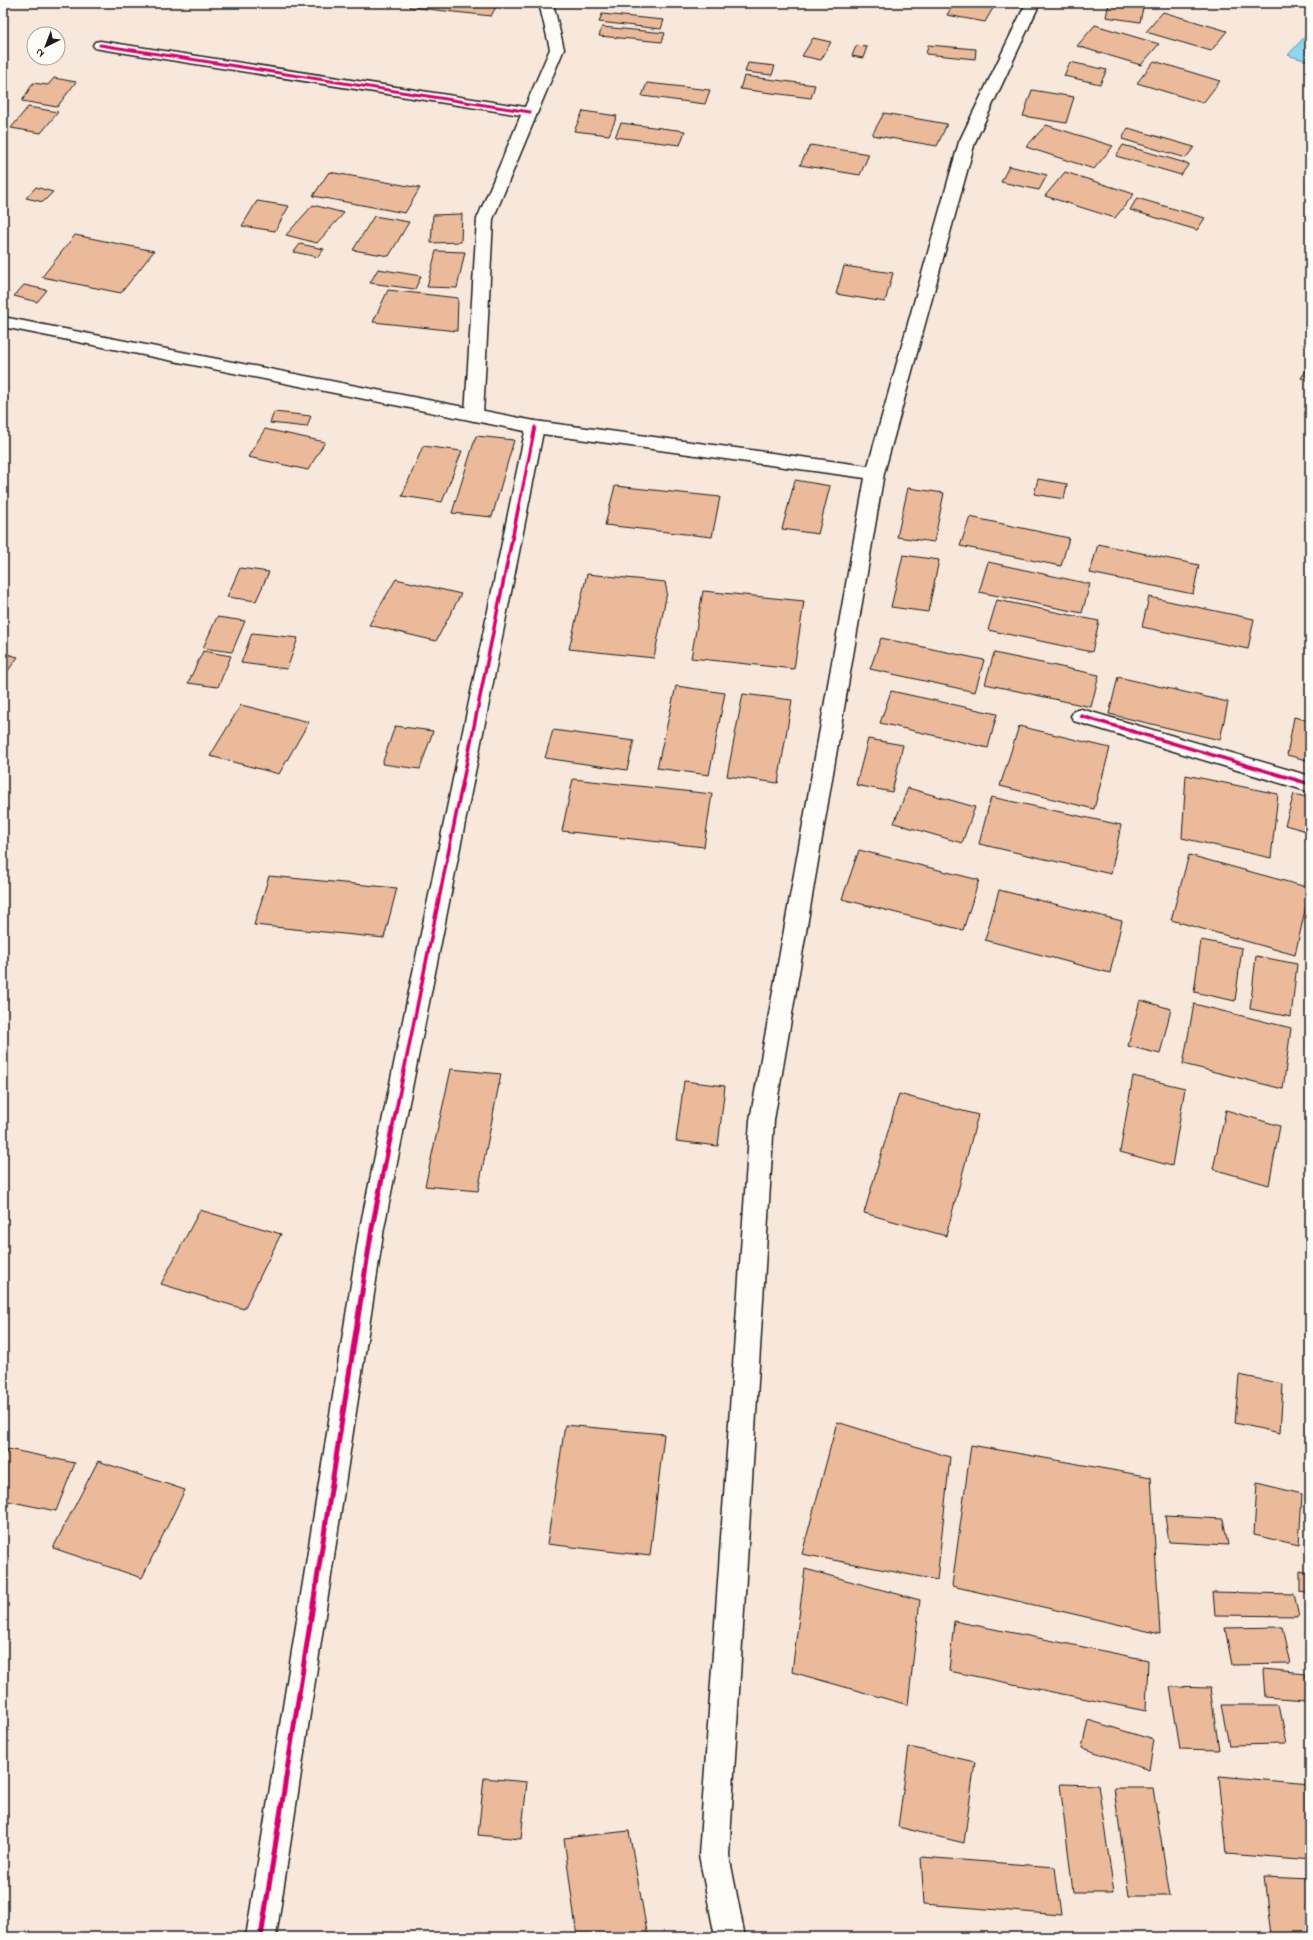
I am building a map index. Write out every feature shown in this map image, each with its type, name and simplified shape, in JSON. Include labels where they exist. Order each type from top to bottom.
[{"type":"main road","points":[[474,415],[485,219],[556,49],[546,3]]},
{"type":"main road","points":[[730,1937],[714,1855],[762,1120],[874,473],[967,142],[1033,3]]},
{"type":"main road","points":[[100,45],[530,112]]},
{"type":"main road","points":[[3,322],[535,427],[874,473]]},
{"type":"main road","points":[[261,1937],[372,1228],[535,427]]},
{"type":"main road","points":[[1081,716],[1310,784]]},
{"type":"water","points":[[1310,31],[1310,62],[1288,55]]},
{"type":"building","points":[[411,3],[498,3],[491,16],[409,7]]},
{"type":"building","points":[[954,3],[996,3],[985,22],[947,15]]},
{"type":"building","points":[[1109,3],[1144,3],[1140,22],[1106,17]]},
{"type":"building","points":[[1163,12],[1227,31],[1211,51],[1146,32]]},
{"type":"building","points":[[602,14],[664,20],[661,29],[599,22]]},
{"type":"building","points":[[1095,25],[1159,44],[1141,65],[1077,46]]},
{"type":"building","points":[[602,27],[665,33],[662,42],[599,36]]},
{"type":"building","points":[[813,38],[831,42],[821,60],[802,56]]},
{"type":"building","points":[[928,45],[976,49],[975,59],[926,54]]},
{"type":"building","points":[[856,46],[867,47],[863,58],[852,56]]},
{"type":"building","points":[[1154,61],[1220,81],[1203,103],[1137,83]]},
{"type":"building","points":[[1070,62],[1107,70],[1100,84],[1064,76]]},
{"type":"building","points":[[748,63],[775,66],[772,75],[745,72]]},
{"type":"building","points":[[744,76],[815,85],[811,98],[740,89]]},
{"type":"building","points":[[54,78],[76,82],[57,107],[22,101],[33,83],[48,85]]},
{"type":"building","points":[[647,83],[710,90],[705,104],[642,96]]},
{"type":"building","points":[[1032,90],[1074,97],[1066,123],[1023,116]]},
{"type":"building","points":[[28,107],[58,112],[41,133],[11,128]]},
{"type":"building","points":[[583,111],[617,116],[609,135],[574,131]]},
{"type":"building","points":[[884,113],[947,124],[937,146],[872,135]]},
{"type":"building","points":[[621,123],[685,131],[680,145],[615,137]]},
{"type":"building","points":[[1046,125],[1113,146],[1094,169],[1026,147]]},
{"type":"building","points":[[1128,128],[1194,147],[1186,158],[1122,139]]},
{"type":"building","points":[[810,145],[869,154],[860,175],[800,165]]},
{"type":"building","points":[[1123,145],[1189,164],[1181,175],[1116,156]]},
{"type":"building","points":[[1009,166],[1047,175],[1039,190],[1001,182]]},
{"type":"building","points":[[329,172],[420,188],[405,213],[313,196]]},
{"type":"building","points":[[1065,172],[1134,194],[1115,218],[1045,196]]},
{"type":"building","points":[[36,187],[53,192],[43,202],[26,198]]},
{"type":"building","points":[[1137,198],[1205,218],[1197,230],[1130,210]]},
{"type":"building","points":[[257,201],[289,206],[275,231],[242,226]]},
{"type":"building","points":[[313,205],[344,213],[317,243],[286,235]]},
{"type":"building","points":[[462,214],[461,242],[431,243],[433,215]]},
{"type":"building","points":[[374,216],[409,222],[389,256],[353,250]]},
{"type":"building","points":[[75,235],[154,251],[121,293],[42,277]]},
{"type":"building","points":[[300,244],[324,249],[318,257],[294,252]]},
{"type":"building","points":[[436,251],[465,252],[457,288],[427,287]]},
{"type":"building","points":[[844,266],[893,273],[885,302],[836,294]]},
{"type":"building","points":[[378,269],[421,276],[415,289],[370,283]]},
{"type":"building","points":[[24,285],[47,290],[37,302],[14,296]]},
{"type":"building","points":[[388,290],[458,298],[457,331],[373,322]]},
{"type":"building","points":[[1310,365],[1310,381],[1301,378]]},
{"type":"building","points":[[274,412],[311,416],[307,427],[270,423]]},
{"type":"building","points":[[265,429],[325,442],[308,470],[248,457]]},
{"type":"building","points":[[476,436],[514,440],[492,517],[452,513]]},
{"type":"building","points":[[423,446],[462,451],[442,502],[402,496]]},
{"type":"building","points":[[1038,479],[1067,484],[1064,499],[1034,494]]},
{"type":"building","points":[[795,480],[830,486],[818,534],[782,529]]},
{"type":"building","points":[[615,486],[720,497],[712,537],[605,525]]},
{"type":"building","points":[[908,488],[944,493],[934,542],[897,537]]},
{"type":"building","points":[[970,517],[1069,538],[1061,566],[960,546]]},
{"type":"building","points":[[1098,544],[1199,565],[1193,594],[1090,573]]},
{"type":"building","points":[[903,555],[939,560],[928,612],[891,607]]},
{"type":"building","points":[[988,562],[1090,584],[1082,613],[979,592]]},
{"type":"building","points":[[240,568],[269,572],[256,601],[227,597]]},
{"type":"building","points":[[587,574],[665,582],[667,592],[654,658],[569,649]]},
{"type":"building","points":[[396,579],[461,594],[436,641],[369,625]]},
{"type":"building","points":[[703,591],[804,601],[794,669],[691,658]]},
{"type":"building","points":[[1149,597],[1254,619],[1248,649],[1142,627]]},
{"type":"building","points":[[997,600],[1099,621],[1092,652],[988,630]]},
{"type":"building","points":[[217,617],[245,621],[232,652],[203,648]]},
{"type":"building","points":[[252,633],[298,638],[287,669],[241,663]]},
{"type":"building","points":[[881,638],[984,660],[975,692],[870,669]]},
{"type":"building","points":[[203,651],[231,656],[218,687],[188,683]]},
{"type":"building","points":[[3,653],[18,657],[4,676],[3,676]]},
{"type":"building","points":[[994,653],[1099,675],[1091,707],[985,684]]},
{"type":"building","points":[[1118,677],[1228,702],[1220,740],[1109,714]]},
{"type":"building","points":[[676,686],[725,693],[709,775],[657,768]]},
{"type":"building","points":[[891,691],[997,714],[988,748],[880,723]]},
{"type":"building","points":[[743,694],[792,700],[778,783],[727,776]]},
{"type":"building","points":[[241,705],[309,722],[279,774],[210,756]]},
{"type":"building","points":[[1294,717],[1310,721],[1310,761],[1287,755]]},
{"type":"building","points":[[395,726],[433,731],[420,769],[382,764]]},
{"type":"building","points":[[1019,726],[1110,748],[1094,809],[1000,786]]},
{"type":"building","points":[[553,730],[634,741],[627,770],[545,758]]},
{"type":"building","points":[[868,739],[903,745],[892,792],[856,785]]},
{"type":"building","points":[[1186,775],[1278,794],[1271,858],[1182,838]]},
{"type":"building","points":[[573,779],[712,794],[704,847],[562,831]]},
{"type":"building","points":[[908,788],[975,807],[962,843],[894,823]]},
{"type":"building","points":[[1294,794],[1310,798],[1310,832],[1285,825]]},
{"type":"building","points":[[991,797],[1121,825],[1111,874],[979,844]]},
{"type":"building","points":[[859,850],[979,880],[963,930],[842,899]]},
{"type":"building","points":[[1189,855],[1310,888],[1295,955],[1171,920]]},
{"type":"building","points":[[269,876],[397,888],[384,938],[254,925]]},
{"type":"building","points":[[999,890],[1122,921],[1110,973],[985,940]]},
{"type":"building","points":[[1201,940],[1242,948],[1235,1001],[1194,992]]},
{"type":"building","points":[[1256,956],[1297,964],[1291,1017],[1250,1009]]},
{"type":"building","points":[[1140,1000],[1171,1009],[1160,1054],[1128,1046]]},
{"type":"building","points":[[1194,1004],[1291,1028],[1283,1089],[1183,1064]]},
{"type":"building","points":[[451,1069],[501,1074],[478,1191],[425,1186]]},
{"type":"building","points":[[1133,1076],[1185,1088],[1172,1166],[1120,1152]]},
{"type":"building","points":[[684,1081],[725,1086],[718,1146],[676,1141]]},
{"type":"building","points":[[899,1094],[978,1115],[946,1236],[864,1213]]},
{"type":"building","points":[[1226,1110],[1280,1126],[1269,1185],[1213,1169]]},
{"type":"building","points":[[200,1210],[281,1234],[244,1309],[161,1284]]},
{"type":"building","points":[[1239,1375],[1283,1384],[1280,1433],[1235,1423]]},
{"type":"building","points":[[1308,1399],[1310,1399],[1310,1449],[1306,1448]]},
{"type":"building","points":[[837,1422],[950,1457],[937,1580],[802,1554]]},
{"type":"building","points":[[565,1425],[664,1434],[650,1556],[547,1544]]},
{"type":"building","points":[[971,1445],[1151,1477],[1160,1634],[952,1586]]},
{"type":"building","points":[[8,1449],[75,1463],[56,1511],[3,1500],[3,1462]]},
{"type":"building","points":[[98,1461],[185,1490],[142,1578],[53,1548]]},
{"type":"building","points":[[1257,1483],[1302,1494],[1299,1545],[1254,1535]]},
{"type":"building","points":[[1165,1516],[1223,1519],[1228,1545],[1169,1542]]},
{"type":"building","points":[[805,1569],[920,1600],[908,1705],[792,1672]]},
{"type":"building","points":[[1300,1571],[1310,1573],[1310,1594],[1300,1592]]},
{"type":"building","points":[[1213,1592],[1294,1594],[1299,1616],[1215,1615]]},
{"type":"building","points":[[954,1621],[1148,1660],[1146,1711],[949,1671]]},
{"type":"building","points":[[1282,1627],[1290,1664],[1232,1665],[1225,1628]]},
{"type":"building","points":[[1263,1670],[1306,1674],[1308,1700],[1265,1697]]},
{"type":"building","points":[[1170,1687],[1210,1688],[1219,1750],[1180,1749]]},
{"type":"building","points":[[1221,1705],[1279,1705],[1287,1744],[1229,1745]]},
{"type":"building","points":[[1088,1720],[1154,1740],[1149,1770],[1082,1748]]},
{"type":"building","points":[[909,1747],[975,1762],[964,1843],[898,1827]]},
{"type":"building","points":[[1219,1776],[1310,1784],[1310,1861],[1227,1854]]},
{"type":"building","points":[[484,1778],[527,1782],[521,1839],[478,1835]]},
{"type":"building","points":[[1060,1784],[1098,1785],[1114,1892],[1073,1892]]},
{"type":"building","points":[[1114,1788],[1153,1788],[1170,1896],[1129,1896]]},
{"type":"building","points":[[629,1831],[648,1937],[577,1937],[564,1838]]},
{"type":"building","points":[[921,1857],[1055,1867],[1061,1915],[924,1904]]},
{"type":"building","points":[[1265,1877],[1310,1879],[1310,1935],[1272,1934]]},
{"type":"cycle path","points":[[100,45],[530,112]]},
{"type":"cycle path","points":[[261,1937],[372,1228],[535,427]]},
{"type":"cycle path","points":[[1081,716],[1310,784]]}]
